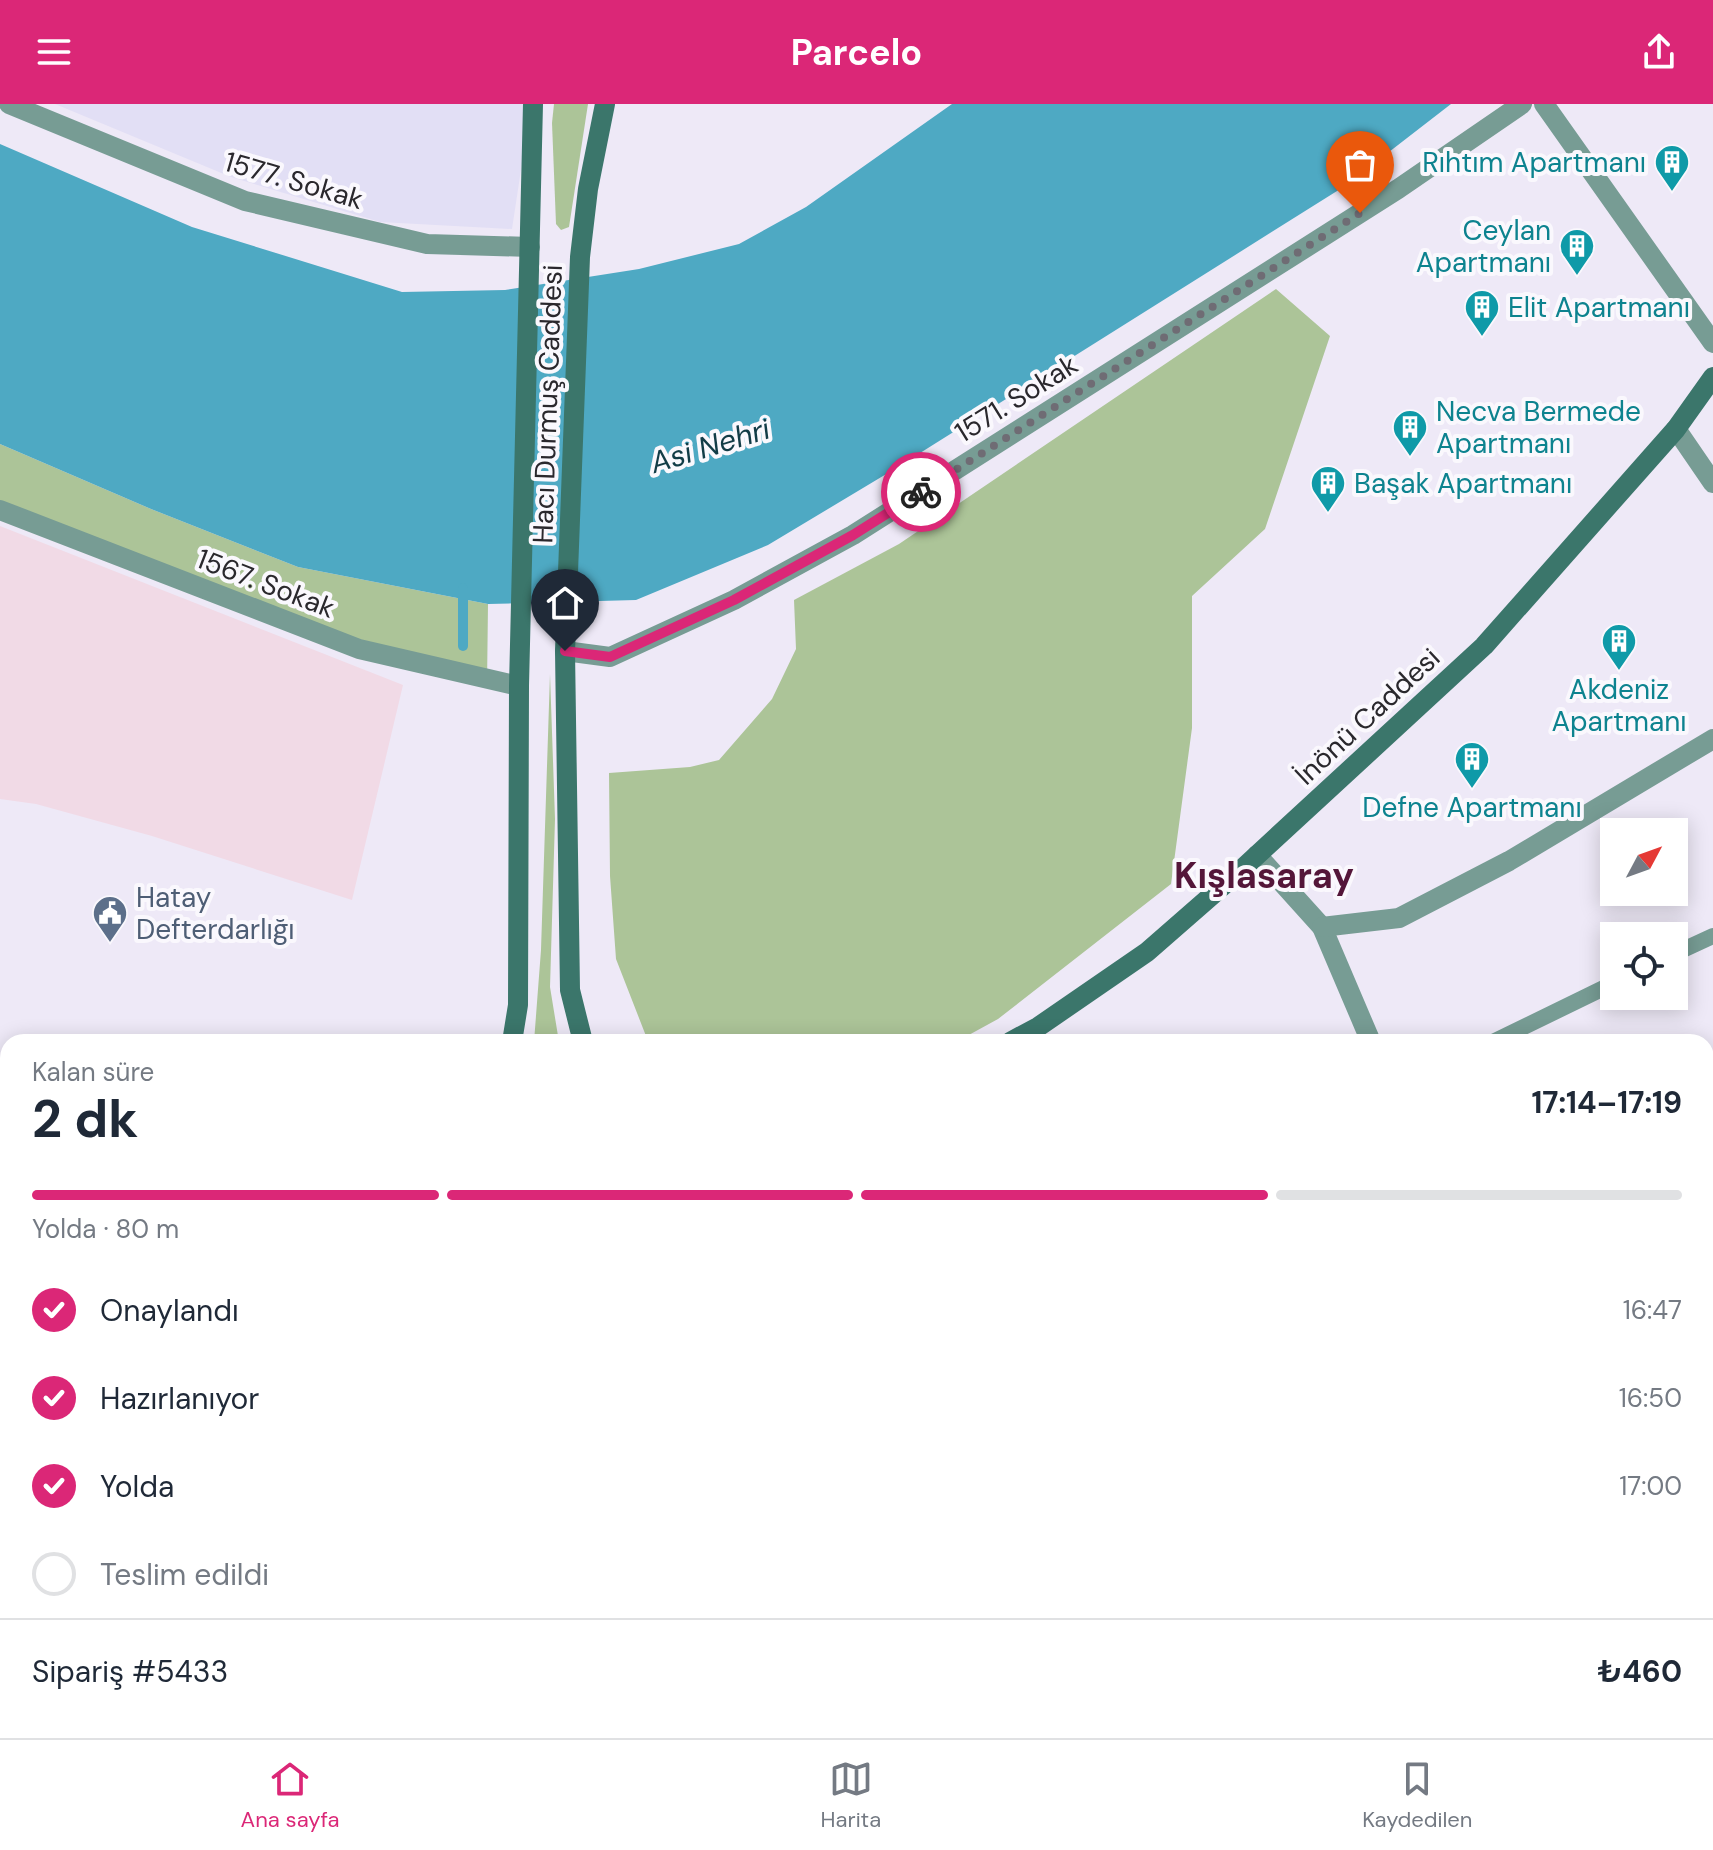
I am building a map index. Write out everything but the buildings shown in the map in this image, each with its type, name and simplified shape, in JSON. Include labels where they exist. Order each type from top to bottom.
[{"type":"main road","name":"Hacı Durmuş Caddesi","points":[[513,1034],[518,1005],[519,686],[533,104]]},
{"type":"main road","name":"Hacı Durmuş Caddesi","points":[[581,1034],[570,990],[565,651],[580,257],[588,189],[605,104]]},
{"type":"main road","name":"İnönü Caddesi","points":[[1025,1034],[1147,952],[1484,646],[1676,429],[1713,377]]},
{"type":"street","name":"1577. Sokak","points":[[9,104],[245,201],[427,244],[530,247]]},
{"type":"street","name":"1571. Sokak","points":[[565,651],[610,657],[747,593],[853,535],[1405,184],[1522,104]]},
{"type":"street","points":[[1544,104],[1713,343]]},
{"type":"street","points":[[1676,429],[1713,483]]},
{"type":"street","name":"1567. Sokak","points":[[0,510],[359,649],[519,686]]},
{"type":"street","points":[[1322,927],[1399,918],[1509,861],[1713,739]]},
{"type":"street","points":[[1257,855],[1322,927],[1368,1034]]},
{"type":"lane","points":[[1688,948],[1713,936]]},
{"type":"lane","points":[[1509,1034],[1600,990]]},
{"type":"shaded area","points":[[55,104],[531,104],[512,229],[380,222],[231,177]]},
{"type":"shaded area","points":[[0,526],[403,685],[352,900],[152,836],[36,804],[0,799]]},
{"type":"green space","points":[[554,104],[588,104],[569,227],[561,230],[556,224]]},
{"type":"green space","points":[[1276,289],[1330,336],[1265,529],[1192,596],[1192,728],[1171,884],[998,1019],[971,1034],[645,1034],[616,959],[610,876],[609,773],[690,767],[719,760],[772,699],[796,649],[794,600],[899,544]]},
{"type":"green space","points":[[0,444],[151,509],[298,567],[488,604],[487,685],[0,513]]},
{"type":"green space","points":[[550,674],[555,819],[550,987],[558,1034],[535,1034],[541,950]]},
{"type":"water","name":"Asi Nehri","points":[[952,104],[1451,104],[1345,186],[893,470],[768,545],[636,600],[488,604],[298,567],[151,509],[0,444],[0,144],[192,227],[402,292],[505,290],[639,269],[739,244],[806,207]]},
{"type":"waterway","points":[[463,588],[463,646]]},
{"type":"way so far","points":[[921,492],[1360,213]]},
{"type":"place","name":"Rıhtım Apartmanı","points":[[1672,193]]},
{"type":"place","name":"Ceylan Apartmanı","points":[[1577,277]]},
{"type":"place","name":"Elit Apartmanı","points":[[1482,338]]},
{"type":"place","name":"Necva Bermede Apartmanı","points":[[1410,458]]},
{"type":"place","name":"Başak Apartmanı","points":[[1328,514]]},
{"type":"place","name":"Akdeniz Apartmanı","points":[[1619,672]]},
{"type":"place","name":"Defne Apartmanı","points":[[1472,790]]},
{"type":"place","name":"Hatay Defterdarlığı","points":[[110,944]]},
{"type":"district","name":"Kışlasaray","points":[[1264,875]]},
{"type":"route","points":[[565,651],[610,657],[734,600],[853,535],[921,492]]}]
